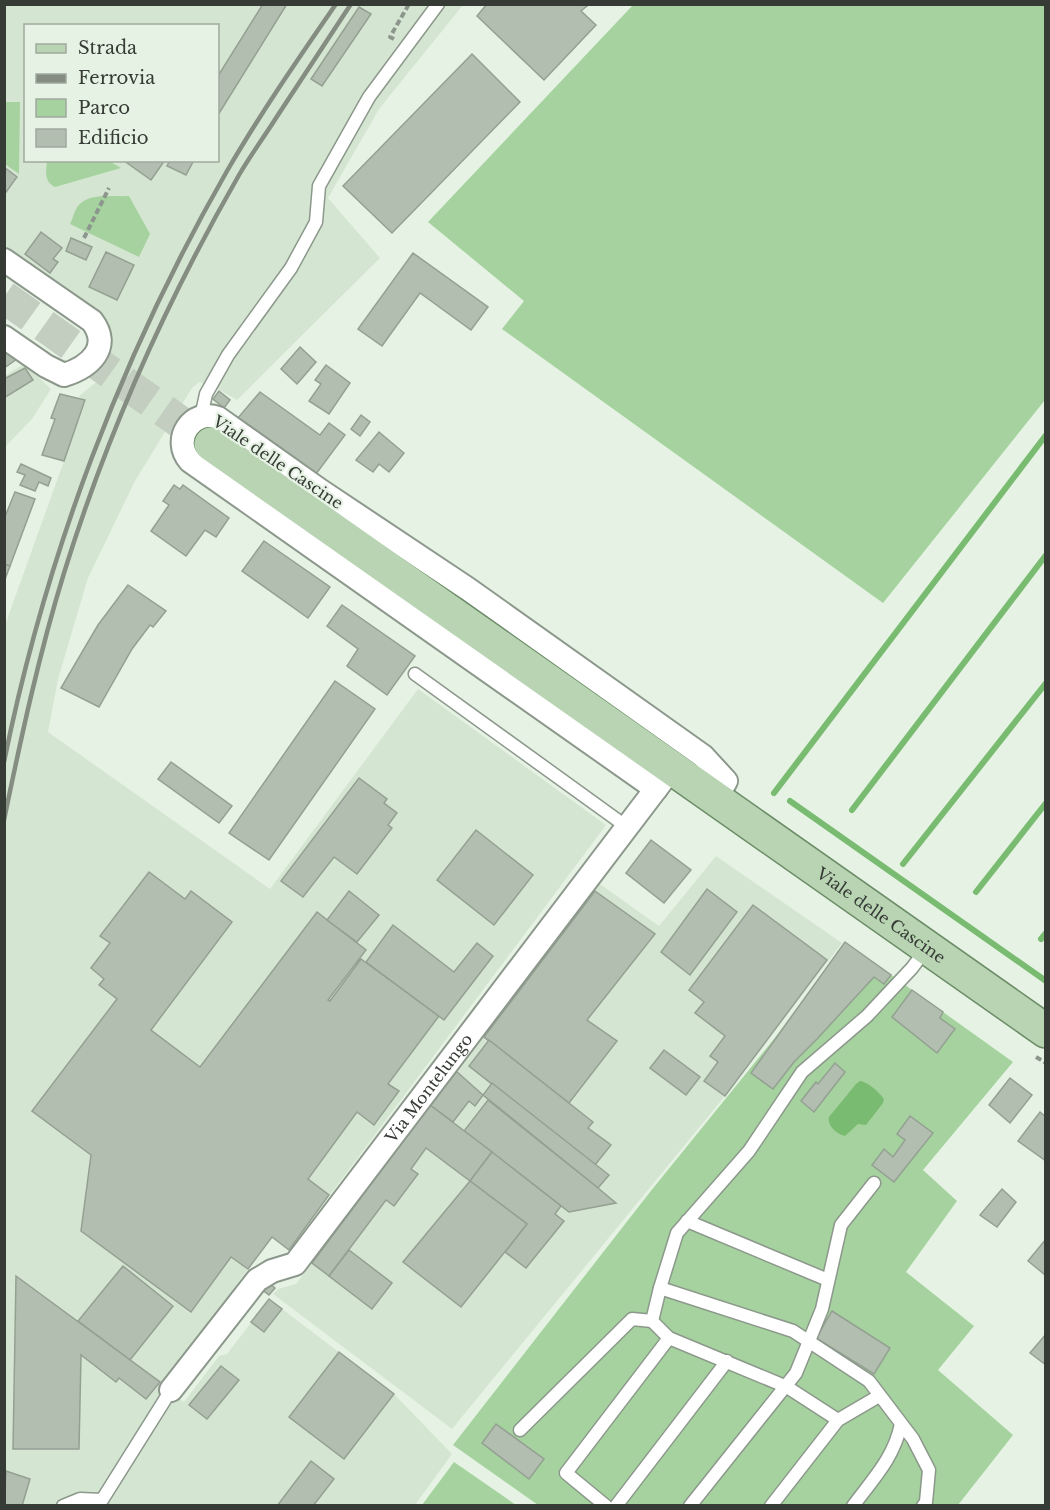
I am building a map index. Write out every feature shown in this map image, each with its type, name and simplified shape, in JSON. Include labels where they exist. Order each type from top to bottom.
[{"type":"main road","name":"Viale delle Cascine","points":[[206,430],[664,779],[716,799],[1046,1031]]},
{"type":"street","points":[[4,260],[92,321],[99,330],[100,337],[95,356],[86,366],[64,375],[46,366],[4,337]]},
{"type":"street","name":"Viale delle Cascine","points":[[206,430],[211,415],[218,418],[321,491],[468,589],[703,756],[726,781],[716,799]]},
{"type":"street","name":"Via Montelungo","points":[[171,1390],[256,1280],[272,1271],[295,1264],[664,779]]},
{"type":"lane","points":[[206,430],[206,394],[228,355],[291,268],[316,222],[319,186],[364,107],[438,4]]},
{"type":"lane","points":[[415,674],[627,827]]},
{"type":"lane","points":[[652,1321],[677,1233],[749,1151],[802,1072],[867,1016],[912,968],[927,947]]},
{"type":"lane","points":[[690,1506],[796,1373],[822,1309],[841,1225],[874,1183]]},
{"type":"lane","points":[[687,1221],[828,1280]]},
{"type":"lane","points":[[660,1288],[792,1331],[869,1381],[913,1439],[929,1470],[926,1502],[923,1506]]},
{"type":"lane","points":[[520,1430],[632,1319],[652,1321],[669,1338],[787,1387],[838,1420]]},
{"type":"lane","points":[[606,1506],[566,1473],[669,1338]]},
{"type":"lane","points":[[616,1506],[727,1361]]},
{"type":"lane","points":[[63,1506],[80,1499],[105,1503],[171,1390]]},
{"type":"lane","points":[[771,1506],[838,1420],[879,1396]]},
{"type":"lane","points":[[853,1506],[891,1456],[901,1424]]},
{"type":"path","points":[[84,238],[108,188]]},
{"type":"shaded area","points":[[5,5],[463,5],[379,109],[328,198],[380,258],[237,400],[218,389],[199,382],[192,388],[135,481],[88,578],[58,679],[48,732],[270,889],[418,689],[606,825],[289,1250],[271,1237],[163,1386],[184,1402],[219,1356],[227,1354],[269,1299],[394,1394],[452,1454],[415,1505],[5,1506],[5,625],[86,400],[78,397],[95,383],[112,338],[105,319],[5,249]]},
{"type":"shaded area","points":[[24,364],[51,389],[32,419],[5,447],[4,376]]},
{"type":"shaded area","points":[[716,856],[842,943],[725,1096],[452,1429],[273,1294],[278,1289],[296,1284],[597,882],[659,926]]},
{"type":"shaded area","points":[[860,1081],[876,1090],[884,1099],[883,1103],[866,1125],[858,1124],[845,1136],[833,1129],[829,1117]]},
{"type":"green space","points":[[633,5],[1045,5],[1045,400],[883,603],[502,329],[524,301],[428,222]]},
{"type":"green space","points":[[5,102],[20,102],[19,174],[5,164]]},
{"type":"green space","points":[[47,162],[111,162],[121,168],[55,187],[47,179]]},
{"type":"green space","points":[[102,196],[129,196],[150,234],[139,257],[70,224],[75,210],[88,199]]},
{"type":"green space","points":[[845,942],[1013,1062],[923,1170],[957,1201],[906,1272],[974,1326],[938,1370],[1013,1435],[958,1505],[538,1505],[453,1445],[650,1192],[774,1039]]},
{"type":"green space","points":[[454,1462],[516,1505],[422,1505]]},
{"type":"building","points":[[263,4],[287,4],[219,113],[219,74]]},
{"type":"building","points":[[487,4],[586,4],[587,6],[581,11],[596,25],[544,80],[477,16]]},
{"type":"building","points":[[359,7],[371,14],[322,86],[311,79]]},
{"type":"building","points":[[472,54],[520,102],[392,233],[343,186]]},
{"type":"building","points":[[126,162],[164,162],[151,180]]},
{"type":"building","points":[[169,162],[193,162],[186,175],[167,166]]},
{"type":"building","points":[[4,167],[17,177],[4,195]]},
{"type":"building","points":[[41,232],[62,248],[53,259],[58,262],[50,273],[25,254]]},
{"type":"building","points":[[71,238],[92,247],[86,260],[66,251]]},
{"type":"building","points":[[106,252],[134,265],[117,300],[89,287]]},
{"type":"building","points":[[413,253],[488,307],[471,330],[420,293],[382,346],[358,329]]},
{"type":"building","points":[[300,347],[316,362],[297,384],[281,369]]},
{"type":"building","points":[[4,350],[17,359],[4,368]]},
{"type":"building","points":[[326,365],[350,383],[329,414],[309,401],[321,384],[315,380]]},
{"type":"building","points":[[25,368],[33,380],[4,398],[4,379]]},
{"type":"building","points":[[219,391],[230,400],[224,408],[213,399]]},
{"type":"building","points":[[260,392],[320,435],[329,423],[345,435],[316,474],[237,419]]},
{"type":"building","points":[[60,394],[85,400],[64,461],[42,455],[55,419],[51,418]]},
{"type":"building","points":[[361,415],[370,422],[360,436],[351,429]]},
{"type":"building","points":[[379,432],[404,453],[389,472],[379,464],[373,472],[356,460]]},
{"type":"building","points":[[21,464],[51,478],[48,486],[39,482],[35,491],[20,485],[25,475],[17,472]]},
{"type":"building","points":[[174,485],[180,489],[183,485],[229,518],[216,537],[205,530],[186,556],[151,531],[169,505],[163,501]]},
{"type":"building","points":[[15,492],[35,499],[10,566],[4,564],[4,519]]},
{"type":"building","points":[[264,541],[330,587],[308,618],[242,571]]},
{"type":"building","points":[[4,564],[10,566],[4,582]]},
{"type":"building","points":[[128,585],[166,611],[153,627],[150,625],[132,649],[99,707],[61,688],[98,625]]},
{"type":"building","points":[[342,605],[415,656],[387,695],[347,666],[358,649],[327,626]]},
{"type":"building","points":[[335,681],[375,709],[269,860],[229,833]]},
{"type":"building","points":[[171,762],[232,806],[219,823],[158,779]]},
{"type":"building","points":[[359,778],[387,799],[384,803],[397,813],[388,825],[392,828],[357,874],[334,857],[303,897],[281,881]]},
{"type":"building","points":[[476,830],[533,875],[494,925],[437,880]]},
{"type":"building","points":[[651,840],[691,870],[664,903],[626,873]]},
{"type":"building","points":[[149,872],[185,899],[191,891],[232,922],[151,1030],[200,1067],[317,912],[366,950],[328,1000],[330,1001],[361,959],[439,1016],[388,1084],[399,1091],[374,1125],[357,1112],[308,1179],[329,1195],[289,1250],[272,1237],[248,1269],[231,1257],[191,1312],[81,1231],[91,1155],[32,1111],[117,999],[99,985],[104,979],[91,968],[110,943],[100,936]]},
{"type":"building","points":[[707,889],[737,912],[690,975],[661,952]]},
{"type":"building","points":[[349,891],[379,915],[357,942],[327,920]]},
{"type":"building","points":[[595,891],[655,934],[587,1020],[617,1041],[569,1103],[484,1037]]},
{"type":"building","points":[[753,905],[827,960],[725,1096],[704,1081],[718,1062],[710,1056],[725,1036],[695,1013],[704,1002],[689,990]]},
{"type":"building","points":[[393,925],[454,972],[477,943],[493,956],[444,1020],[366,962]]},
{"type":"building","points":[[845,942],[891,975],[884,984],[874,977],[794,1062],[773,1089],[751,1073]]},
{"type":"building","points":[[912,990],[943,1012],[940,1018],[955,1029],[937,1053],[892,1017]]},
{"type":"building","points":[[489,1040],[593,1122],[588,1128],[611,1145],[595,1165],[469,1066]]},
{"type":"building","points":[[664,1050],[700,1077],[686,1095],[650,1068]]},
{"type":"building","points":[[835,1063],[845,1072],[814,1112],[801,1101]]},
{"type":"building","points":[[456,1071],[483,1095],[475,1106],[469,1101],[453,1122],[430,1105]]},
{"type":"building","points":[[1010,1078],[1032,1095],[1010,1123],[989,1105]]},
{"type":"building","points":[[492,1083],[609,1175],[598,1188],[483,1095]]},
{"type":"building","points":[[488,1100],[616,1203],[569,1212],[464,1131]]},
{"type":"building","points":[[430,1105],[492,1152],[470,1181],[426,1148],[411,1169],[418,1174],[394,1206],[386,1200],[329,1276],[312,1263]]},
{"type":"building","points":[[1040,1112],[1046,1117],[1046,1161],[1018,1141]]},
{"type":"building","points":[[910,1116],[933,1133],[894,1182],[872,1165],[884,1149],[893,1157],[905,1140],[897,1134]]},
{"type":"building","points":[[492,1152],[561,1206],[555,1214],[564,1221],[526,1268],[505,1252],[527,1224],[470,1181]]},
{"type":"building","points":[[470,1181],[527,1224],[461,1307],[403,1262]]},
{"type":"building","points":[[1002,1189],[1016,1202],[997,1227],[980,1215]]},
{"type":"building","points":[[1046,1239],[1046,1273],[1044,1274],[1028,1261]]},
{"type":"building","points":[[349,1250],[392,1283],[372,1309],[329,1276]]},
{"type":"building","points":[[123,1266],[173,1306],[130,1360],[78,1321]]},
{"type":"building","points":[[16,1276],[160,1382],[146,1399],[119,1378],[116,1382],[81,1355],[79,1449],[13,1449]]},
{"type":"building","points":[[267,1281],[275,1288],[269,1295],[261,1289]]},
{"type":"building","points":[[269,1299],[282,1309],[264,1332],[251,1322]]},
{"type":"building","points":[[832,1311],[890,1348],[874,1374],[816,1338]]},
{"type":"building","points":[[1046,1334],[1046,1365],[1030,1353]]},
{"type":"building","points":[[339,1352],[394,1394],[344,1459],[289,1417]]},
{"type":"building","points":[[221,1366],[239,1380],[207,1419],[189,1405]]},
{"type":"building","points":[[496,1424],[544,1459],[529,1479],[482,1443]]},
{"type":"building","points":[[311,1461],[334,1479],[313,1506],[277,1506]]},
{"type":"building","points":[[6,1471],[30,1479],[22,1506],[4,1506]]},
{"type":"waterway","points":[[774,793],[1046,435]]},
{"type":"waterway","points":[[852,810],[1046,555]]},
{"type":"waterway","points":[[903,864],[1046,683]]},
{"type":"waterway","points":[[790,801],[1046,981]]},
{"type":"waterway","points":[[976,892],[1046,803]]},
{"type":"waterway","points":[[1041,939],[1046,933]]},
{"type":"tunnel","points":[[4,297],[211,444]]},
{"type":"railway","points":[[4,762],[21,685],[65,532],[121,384],[189,240],[227,171],[336,4]]},
{"type":"railway","points":[[4,820],[24,727],[55,604],[81,521],[119,419],[163,320],[212,223],[252,154],[351,4]]}]
